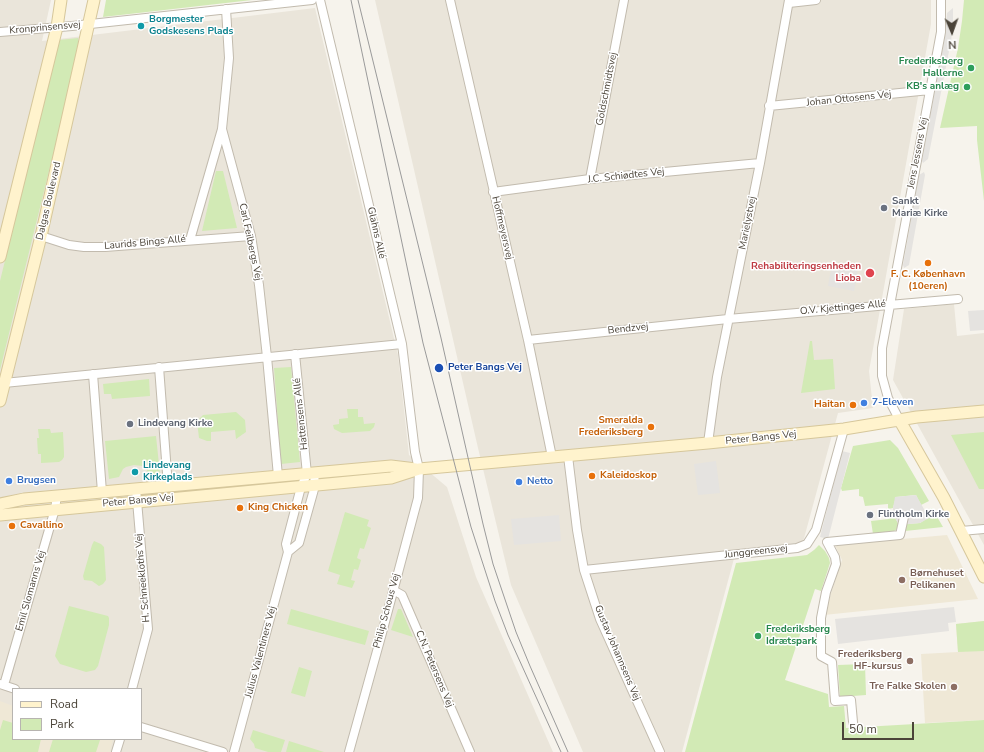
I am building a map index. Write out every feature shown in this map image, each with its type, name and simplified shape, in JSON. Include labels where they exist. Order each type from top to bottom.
[{"type":"street","points":[[0,257],[3,230],[57,27],[62,0]]},
{"type":"street","name":"Dalgas Boulevard","points":[[0,401],[41,236],[94,0]]},
{"type":"street","points":[[89,24],[312,0]]},
{"type":"street","name":"Glahns Allé","points":[[320,0],[402,344],[415,452],[419,469]]},
{"type":"street","name":"Hoffmeyersvej","points":[[450,0],[528,340],[552,457]]},
{"type":"street","name":"Goldschmidtsvej","points":[[590,179],[624,0]]},
{"type":"street","name":"Marielystvej","points":[[708,443],[717,377],[760,163],[789,1],[816,0]]},
{"type":"street","name":"Jens Jessens Vej","points":[[900,421],[888,398],[882,376],[882,348],[941,32],[941,0]]},
{"type":"street","name":"Carl Feilbergs Vej","points":[[190,240],[222,129],[229,58],[226,10]]},
{"type":"street","name":"Kronprinsensvej","points":[[0,32],[89,24]]},
{"type":"street","name":"Johan Ottosens Vej","points":[[769,106],[930,90]]},
{"type":"street","name":"Carl Feilbergs Vej","points":[[222,129],[251,236],[259,285],[267,357]]},
{"type":"street","name":"J.C. Schiødtes Vej","points":[[493,192],[590,179],[760,163]]},
{"type":"street","name":"Laurids Bings Allé","points":[[41,236],[69,245],[84,247],[104,247],[251,236]]},
{"type":"street","name":"O.V. Kjettinges Allé","points":[[728,319],[958,299]]},
{"type":"street","name":"Bendzvej","points":[[528,340],[728,319]]},
{"type":"street","points":[[4,383],[402,344]]},
{"type":"street","name":"Hattensens Allé","points":[[295,354],[311,473]]},
{"type":"street","points":[[267,357],[279,488]]},
{"type":"street","points":[[159,368],[169,498]]},
{"type":"street","points":[[93,374],[103,504]]},
{"type":"street","name":"Peter Bangs Vej","points":[[0,504],[24,499],[391,466],[419,469],[708,443],[844,429],[918,417],[984,411]]},
{"type":"street","points":[[900,421],[961,531],[984,577]]},
{"type":"street","name":"Junggreensvej","points":[[584,570],[797,548],[807,544],[816,530],[844,429]]},
{"type":"street","name":"Gustav Johannsens Vej","points":[[568,456],[577,530],[584,570],[600,619],[660,752]]},
{"type":"street","name":"Peter Bangs Vej","points":[[0,515],[103,504],[391,478],[419,469]]},
{"type":"street","name":"Philip Schous Vej","points":[[349,752],[418,498],[419,469]]},
{"type":"street","name":"Julius Valentiners Vej","points":[[288,552],[299,543],[315,485],[311,473]]},
{"type":"street","name":"Julius Valentiners Vej","points":[[234,752],[288,552],[286,544],[301,487],[311,473]]},
{"type":"street","name":"H. Schneekloths Vej","points":[[132,688],[148,630],[136,489]]},
{"type":"street","name":"Emil Slomanns Vej","points":[[2,685],[55,509],[57,496]]},
{"type":"street","points":[[853,722],[851,700],[835,701],[832,662],[822,656],[821,618],[826,592],[836,564],[836,557],[826,542],[900,535],[904,517]]},
{"type":"street","points":[[961,531],[984,529]]},
{"type":"street","name":"C.N. Petersens Vej","points":[[393,590],[402,595],[470,752]]},
{"type":"street","points":[[2,685],[12,688]]},
{"type":"street","points":[[142,727],[223,752]]},
{"type":"street","points":[[116,752],[120,740]]},
{"type":"shaded area","points":[[0,0],[51,0],[42,41],[315,8],[398,355],[409,455],[447,487],[476,577],[553,752],[0,752]]},
{"type":"shaded area","points":[[375,0],[931,0],[931,24],[869,371],[873,408],[838,413],[803,542],[736,551],[682,752],[583,752],[511,585]]},
{"type":"shaded area","points":[[953,8],[951,41],[928,159],[923,163],[922,161],[945,36],[947,13]]},
{"type":"shaded area","points":[[924,172],[925,175],[909,265],[904,268],[903,265],[919,175]]},
{"type":"shaded area","points":[[832,264],[858,269],[854,291],[828,286]]},
{"type":"shaded area","points":[[954,304],[957,336],[984,333],[984,545],[893,380],[904,309]]},
{"type":"shaded area","points":[[984,310],[984,330],[970,331],[968,311]]},
{"type":"shaded area","points":[[842,451],[850,453],[828,539],[820,537]]},
{"type":"shaded area","points":[[716,461],[720,493],[698,495],[694,464]]},
{"type":"shaded area","points":[[916,495],[929,518],[920,523],[899,525],[893,514],[895,497]]},
{"type":"shaded area","points":[[559,515],[561,541],[514,545],[511,519]]},
{"type":"shaded area","name":"Børnehuset Pelikanen","points":[[947,535],[978,599],[824,615],[842,560],[835,545]]},
{"type":"shaded area","points":[[954,607],[956,622],[948,623],[949,631],[838,644],[835,619]]},
{"type":"shaded area","name":"Tre Falke Skolen","points":[[984,621],[984,720],[925,723],[921,654],[958,652],[956,624]]},
{"type":"shaded area","points":[[0,701],[12,706],[12,740],[113,740],[110,752],[0,752]]},
{"type":"green space","points":[[106,0],[252,0],[103,17]]},
{"type":"green space","name":"KB's anlæg","points":[[964,0],[984,0],[984,201],[977,140],[977,126],[940,128],[958,48]]},
{"type":"green space","points":[[78,38],[79,49],[0,370],[0,281],[59,40]]},
{"type":"green space","points":[[216,171],[223,171],[237,228],[202,231]]},
{"type":"green space","points":[[810,341],[812,341],[814,360],[833,359],[835,389],[801,393]]},
{"type":"green space","points":[[291,367],[300,462],[281,464],[274,368]]},
{"type":"green space","points":[[149,379],[150,396],[112,399],[111,394],[104,394],[103,384]]},
{"type":"green space","points":[[347,409],[358,409],[358,417],[363,417],[364,424],[375,423],[374,427],[370,431],[342,433],[334,429],[333,425],[339,424],[339,419],[348,418]]},
{"type":"green space","points":[[236,412],[245,420],[246,432],[236,439],[235,430],[211,432],[211,441],[199,438],[197,421],[203,415]]},
{"type":"green space","points":[[38,429],[50,429],[51,433],[63,432],[64,457],[62,460],[59,462],[41,463],[41,454],[38,454]]},
{"type":"green space","points":[[984,432],[984,489],[979,489],[951,435]]},
{"type":"green space","points":[[156,436],[160,474],[149,475],[146,468],[134,465],[123,469],[119,477],[109,479],[105,441]]},
{"type":"green space","points":[[890,440],[898,448],[929,501],[921,505],[916,495],[896,497],[893,508],[888,509],[888,504],[865,506],[863,497],[859,496],[859,489],[842,491],[841,488],[853,446]]},
{"type":"green space","points":[[932,508],[943,527],[905,531],[907,524],[920,523],[929,517],[925,512]]},
{"type":"green space","points":[[345,512],[369,520],[367,526],[371,528],[364,549],[360,548],[357,558],[361,560],[358,570],[354,569],[351,580],[355,581],[352,588],[337,584],[340,575],[328,571]]},
{"type":"green space","points":[[893,514],[899,525],[896,530],[892,532],[873,534],[871,521],[889,519],[888,515]]},
{"type":"green space","points":[[94,541],[104,547],[106,580],[99,586],[92,581],[84,580],[83,576]]},
{"type":"green space","name":"Frederiksberg Idrætspark","points":[[819,545],[825,551],[830,563],[821,591],[815,589],[785,680],[828,694],[829,707],[844,706],[846,728],[984,720],[984,752],[685,752],[736,563],[807,555]]},
{"type":"green space","points":[[69,606],[108,616],[109,618],[109,625],[98,666],[95,670],[86,672],[60,664],[55,656]]},
{"type":"green space","points":[[291,609],[369,631],[365,645],[287,624]]},
{"type":"green space","points":[[398,609],[401,609],[413,637],[391,630]]},
{"type":"green space","points":[[984,621],[984,651],[958,652],[956,624]]},
{"type":"green space","points":[[865,664],[866,695],[840,697],[838,665]]},
{"type":"green space","points":[[299,667],[312,671],[305,697],[291,693]]},
{"type":"green space","points":[[3,720],[12,723],[12,740],[41,740],[38,752],[0,752],[0,730]]},
{"type":"green space","points":[[253,730],[285,740],[281,752],[268,752],[255,748],[250,739]]},
{"type":"green space","points":[[53,740],[100,740],[96,752],[49,752]]},
{"type":"green space","points":[[289,741],[324,752],[286,752]]},
{"type":"tram line","points":[[351,0],[423,343],[471,527],[495,601],[508,635],[561,752]]},
{"type":"tram line","points":[[358,0],[441,338],[493,564],[516,632],[568,752]]},
{"type":"place","name":"Borgmester Godskesens Plads","points":[[141,26]]},
{"type":"place","name":"Frederiksberg Hallerne","points":[[971,68]]},
{"type":"place","name":"KB's anlæg","points":[[967,87]]},
{"type":"place","name":"Sankt Mariæ Kirke","points":[[884,208]]},
{"type":"place","name":"F. C. København (10eren)","points":[[928,263]]},
{"type":"place","name":"Rehabiliteringsenheden Lioba","points":[[870,273]]},
{"type":"place","name":"Peter Bangs Vej","points":[[439,368]]},
{"type":"place","name":"7-Eleven","points":[[864,403]]},
{"type":"place","name":"Haitan","points":[[853,405]]},
{"type":"place","name":"Lindevang Kirke","points":[[130,424]]},
{"type":"place","name":"Smeralda Frederiksberg","points":[[651,427]]},
{"type":"place","name":"Lindevang Kirkeplads","points":[[135,472]]},
{"type":"place","name":"Kaleidoskop","points":[[592,476]]},
{"type":"place","name":"Brugsen","points":[[9,481]]},
{"type":"place","name":"Netto","points":[[519,482]]},
{"type":"place","name":"King Chicken","points":[[240,508]]},
{"type":"place","name":"Flintholm Kirke","points":[[870,515]]},
{"type":"place","name":"Cavallino","points":[[12,526]]},
{"type":"place","name":"Børnehuset Pelikanen","points":[[902,580]]},
{"type":"place","name":"Frederiksberg Idrætspark","points":[[758,636]]},
{"type":"place","name":"Frederiksberg HF-kursus","points":[[910,661]]},
{"type":"place","name":"Tre Falke Skolen","points":[[954,687]]}]
